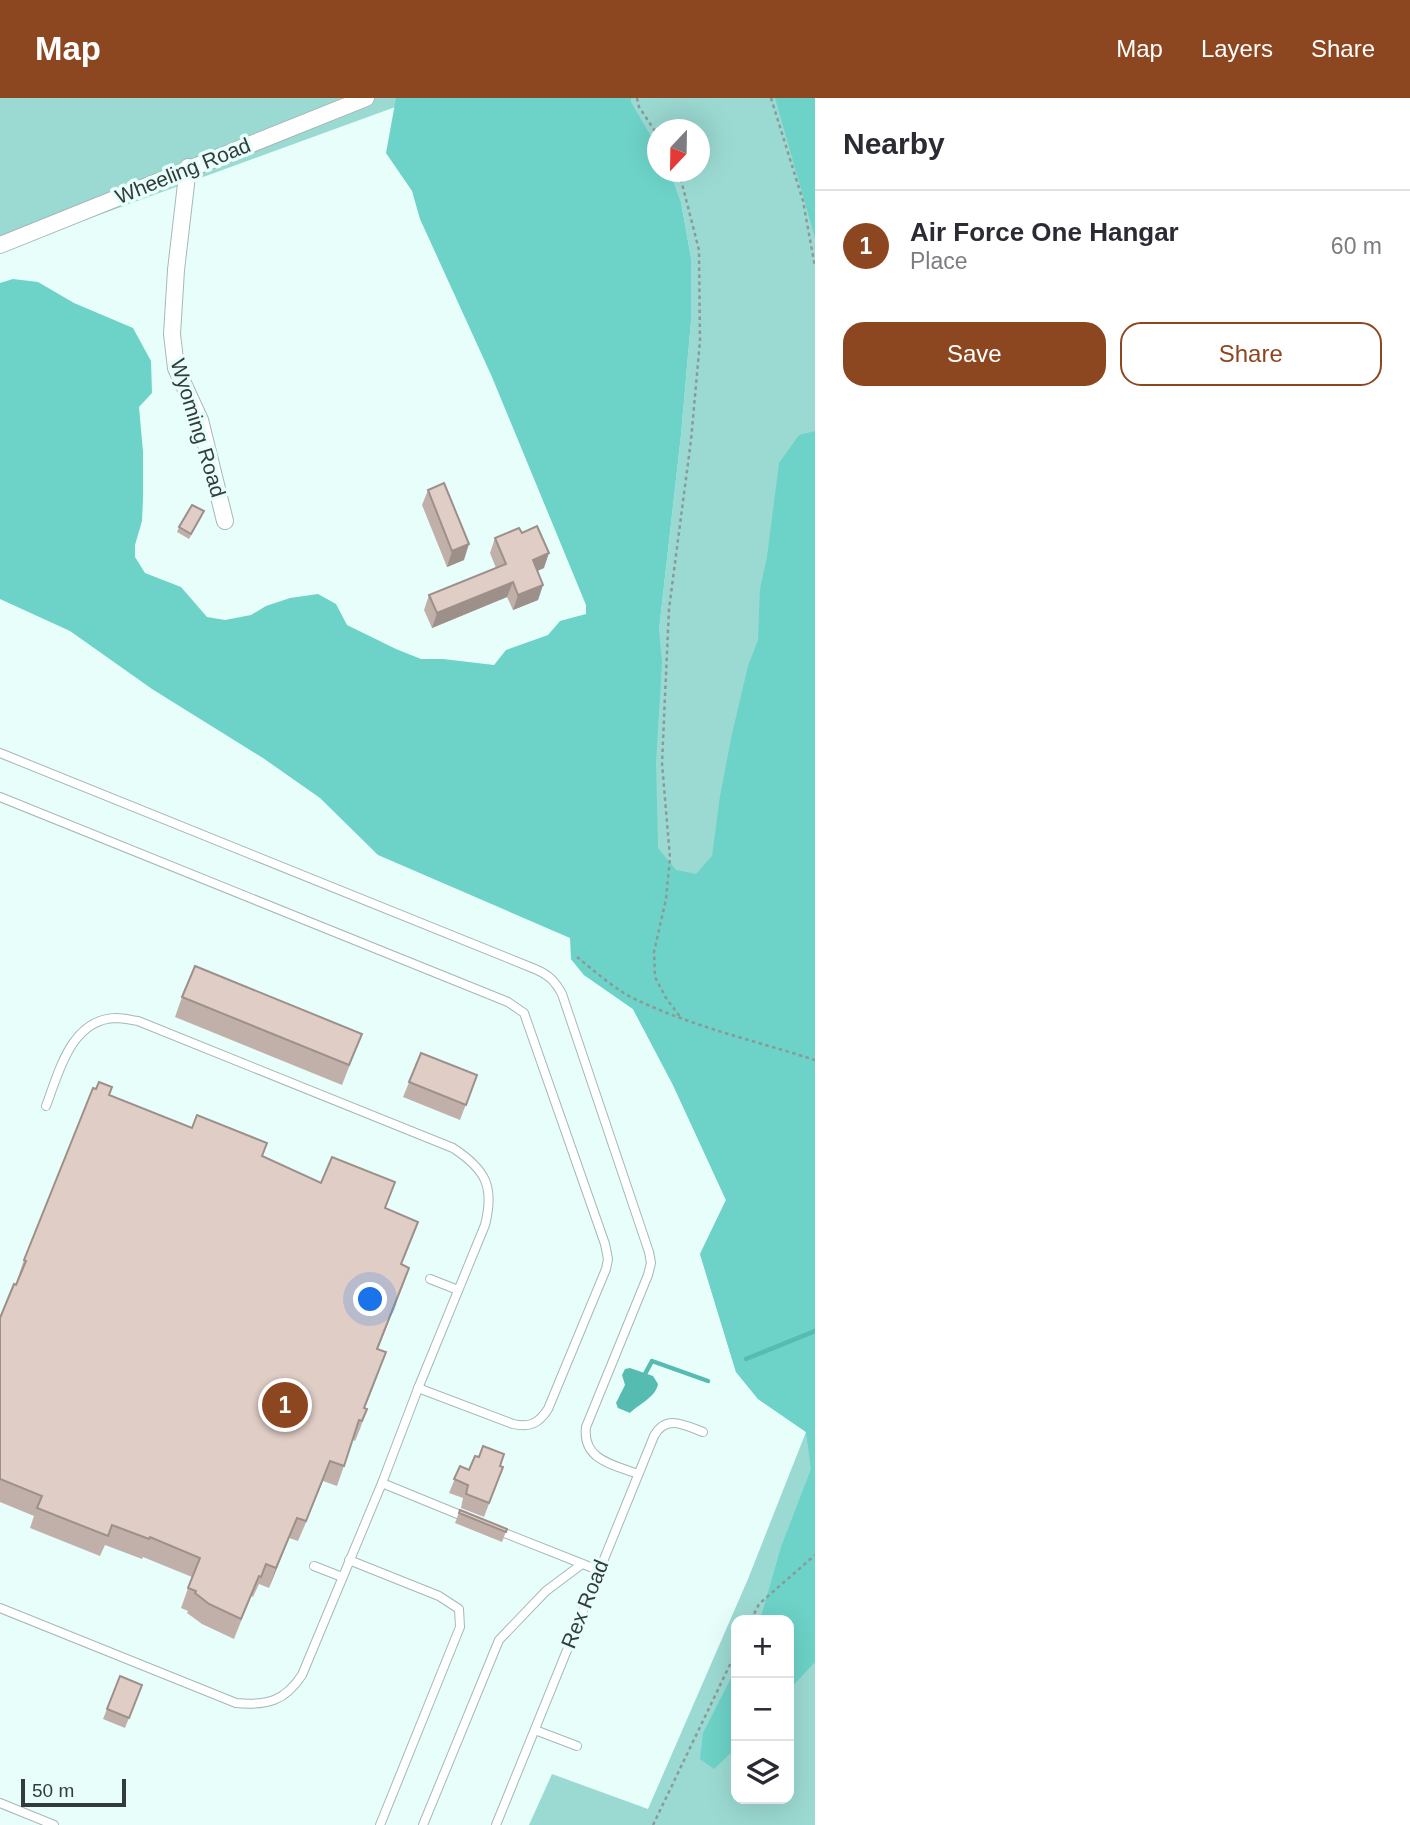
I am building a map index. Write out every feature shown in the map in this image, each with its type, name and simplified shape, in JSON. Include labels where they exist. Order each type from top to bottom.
[{"type":"street","name":"Wheeling Road","points":[[0,245],[188,167],[366,98]]},
{"type":"street","name":"Wyoming Road","points":[[188,167],[177,259],[172,334],[176,368],[200,420],[225,522]]},
{"type":"lane","points":[[0,753],[548,974],[555,981],[562,994],[651,1263],[584,1438],[595,1456],[638,1474]]},
{"type":"lane","points":[[0,797],[496,997],[516,1006],[524,1013],[605,1244],[608,1259],[606,1269],[548,1409],[534,1424],[524,1427],[513,1424],[418,1388]]},
{"type":"lane","points":[[0,1608],[236,1703],[256,1705],[275,1701],[292,1691],[382,1483],[489,1208],[489,1190],[482,1173],[471,1160],[453,1148],[138,1021],[115,1018],[87,1028],[75,1039],[46,1106]]},
{"type":"lane","points":[[430,1279],[458,1290]]},
{"type":"lane","name":"Rex Road","points":[[496,1825],[654,1436],[664,1423],[681,1423],[703,1432]]},
{"type":"lane","points":[[382,1483],[470,1519]]},
{"type":"lane","points":[[494,1529],[598,1570]]},
{"type":"lane","points":[[349,1560],[439,1596],[459,1609],[461,1618],[460,1627],[380,1825]]},
{"type":"lane","points":[[423,1825],[499,1640],[546,1591],[582,1564]]},
{"type":"lane","points":[[314,1566],[342,1577]]},
{"type":"lane","points":[[535,1730],[577,1746]]},
{"type":"lane","points":[[0,1803],[54,1825]]},
{"type":"path","points":[[637,98],[647,119]]},
{"type":"path","points":[[771,98],[803,201],[815,267]]},
{"type":"path","points":[[681,1018],[666,999],[655,977],[654,952],[666,899],[670,858],[663,762],[669,609],[691,440],[700,341],[699,250],[682,182]]},
{"type":"path","points":[[577,957],[615,988],[636,1000],[681,1018],[815,1060]]},
{"type":"path","points":[[754,1615],[759,1604],[815,1555]]},
{"type":"path","points":[[653,1825],[731,1662]]},
{"type":"shaded area","points":[[0,98],[420,98],[0,251]]},
{"type":"shaded area","points":[[396,98],[631,98],[647,129],[647,182],[674,182],[681,202],[691,258],[691,321],[659,630],[662,663],[656,762],[658,848],[676,870],[696,874],[712,856],[732,734],[748,666],[758,640],[760,589],[767,557],[779,463],[799,435],[815,431],[815,1662],[794,1685],[794,1615],[761,1615],[781,1547],[811,1469],[806,1432],[758,1399],[736,1372],[700,1254],[726,1200],[673,1085],[633,1009],[584,975],[571,959],[570,938],[378,855],[320,798],[263,758],[152,689],[70,631],[0,599],[0,283],[13,279],[38,282],[74,303],[133,328],[151,361],[152,393],[139,407],[143,498],[135,557],[145,573],[181,587],[207,617],[225,620],[251,615],[266,606],[290,598],[318,594],[336,604],[347,625],[396,649],[421,659],[494,665],[506,650],[548,635],[560,621],[586,614],[586,605],[492,377],[420,219],[412,191],[386,153]]},
{"type":"shaded area","points":[[628,98],[815,98],[815,1825],[529,1825],[552,1774],[648,1809],[731,1618],[731,1804],[794,1804],[794,1615],[732,1615],[806,1432],[758,1399],[736,1372],[700,1254],[726,1200],[673,1085],[633,1009],[584,975],[571,959],[659,630],[691,321],[691,258],[681,202],[674,182],[710,182],[710,119],[647,119],[647,129]]},
{"type":"shaded area","points":[[775,98],[815,98],[815,238]]},
{"type":"shaded area","points":[[630,1368],[653,1376],[658,1384],[651,1397],[630,1413],[618,1408],[616,1403],[625,1385],[622,1375],[625,1369]]},
{"type":"shaded area","points":[[731,1678],[731,1753],[714,1769],[700,1759],[703,1733]]},
{"type":"building","points":[[444,483],[469,544],[452,551],[428,490]]},
{"type":"building","points":[[192,505],[204,511],[191,534],[179,527]]},
{"type":"building","points":[[537,526],[549,553],[533,560],[543,585],[518,595],[513,582],[437,613],[429,595],[506,564],[495,538],[519,528],[522,533]]},
{"type":"building","points":[[195,966],[362,1034],[349,1065],[182,997]]},
{"type":"building","points":[[421,1053],[477,1075],[466,1105],[409,1082]]},
{"type":"building","points":[[99,1082],[112,1087],[109,1095],[192,1128],[197,1115],[267,1143],[262,1156],[321,1183],[332,1157],[395,1182],[385,1208],[418,1222],[401,1264],[409,1268],[377,1349],[386,1352],[344,1466],[330,1461],[306,1521],[297,1518],[276,1568],[266,1564],[241,1619],[209,1604],[195,1593],[196,1591],[188,1588],[200,1558],[150,1537],[149,1539],[112,1525],[108,1536],[37,1508],[42,1496],[0,1479],[0,1318],[26,1261],[24,1260],[93,1088],[96,1089]]},
{"type":"building","points":[[483,1446],[504,1454],[500,1466],[503,1467],[489,1503],[466,1494],[468,1485],[454,1479],[460,1466],[469,1470]]},
{"type":"building","points":[[460,1510],[507,1529],[506,1532],[459,1513]]},
{"type":"building","points":[[120,1676],[142,1685],[129,1718],[107,1709]]},
{"type":"waterway","points":[[746,1359],[815,1331]]},
{"type":"waterway","points":[[645,1374],[652,1361],[708,1381]]},
{"type":"place","name":"Air Force One Hangar","points":[[285,1405]]}]
